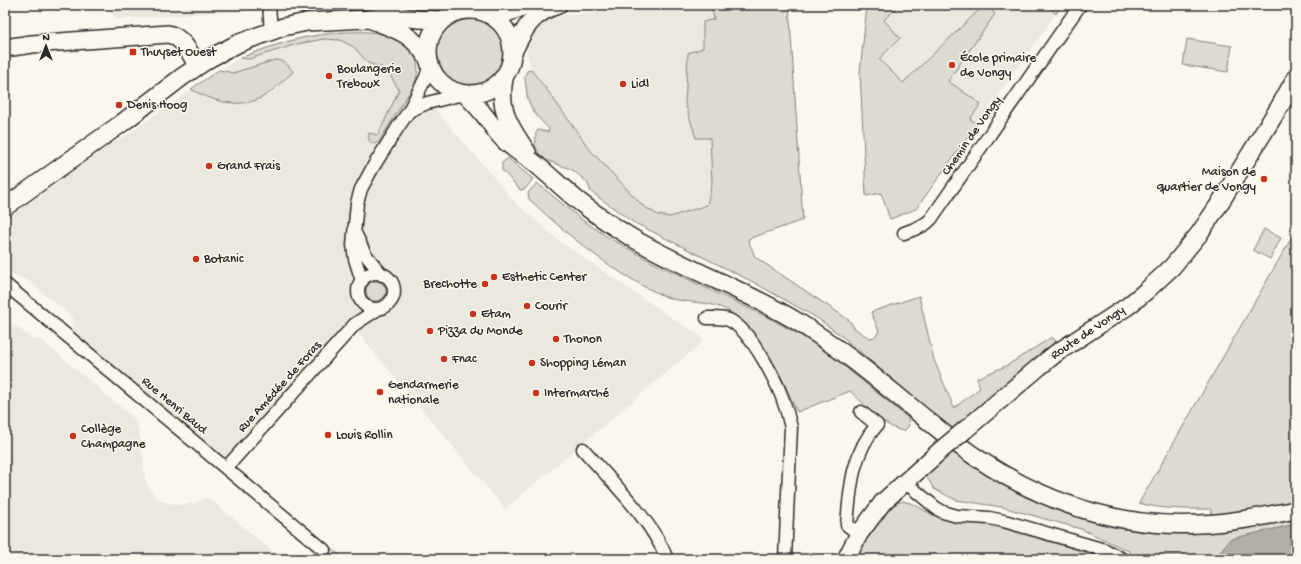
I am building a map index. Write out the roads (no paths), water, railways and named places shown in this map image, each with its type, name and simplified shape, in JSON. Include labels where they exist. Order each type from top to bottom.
[{"type":"main road","points":[[492,16],[504,14],[528,5]]},
{"type":"main road","points":[[537,166],[514,133],[507,119],[502,98],[504,79],[510,66],[513,52],[531,20],[540,12],[558,5]]},
{"type":"main road","points":[[429,62],[428,48],[431,37],[436,28],[443,20],[454,13],[467,10],[480,11],[492,16],[501,23],[511,41],[513,52]]},
{"type":"main road","points":[[5,207],[122,124],[169,86],[198,66],[232,46],[271,31],[308,22],[367,19],[392,15],[418,19],[443,20]]},
{"type":"main road","points":[[367,19],[404,33],[416,42],[429,62],[437,79],[444,86],[453,91],[464,94],[486,92],[504,79]]},
{"type":"main road","points":[[5,48],[168,34],[180,40],[198,66]]},
{"type":"main road","name":"Route de Vongy","points":[[846,559],[859,534],[883,502],[905,482],[1047,361],[1137,299],[1176,263],[1199,234],[1218,206],[1280,106],[1296,77]]},
{"type":"main road","points":[[464,94],[475,104],[505,141],[579,201],[628,235],[663,255],[767,305],[798,322],[853,360],[959,445],[998,471],[1039,494],[1083,510],[1129,520],[1176,524],[1223,522],[1296,510]]},
{"type":"street","points":[[269,5],[271,31]]},
{"type":"street","name":"Chemin de Vongy","points":[[904,233],[926,224],[931,219],[1080,5]]},
{"type":"street","points":[[362,281],[354,254],[353,245],[357,203],[364,182],[409,111],[426,77],[429,62]]},
{"type":"street","points":[[409,111],[427,103],[464,94]]},
{"type":"street","points":[[354,230],[365,254],[382,275]]},
{"type":"street","points":[[373,274],[382,275],[388,278],[392,283],[394,295],[390,304],[384,308],[370,308],[361,301],[359,289],[362,281],[367,276],[373,274]]},
{"type":"street","name":"Rue Henri Baud","points":[[5,284],[324,550]]},
{"type":"street","name":"Rue Amédée de Foras","points":[[355,324],[361,301]]},
{"type":"street","name":"Rue Amédée de Foras","points":[[226,468],[355,324],[378,309]]},
{"type":"street","points":[[707,318],[721,318],[730,320],[744,333],[761,355],[778,388],[786,409],[791,427],[785,559]]},
{"type":"street","points":[[859,534],[847,525],[850,494],[856,461],[863,444],[877,425],[861,412]]},
{"type":"street","points":[[583,450],[645,520],[664,550],[667,559]]},
{"type":"street","points":[[905,482],[943,512],[957,516],[989,518],[1004,521],[1105,550],[1122,559]]},
{"type":"place","name":"Thuyset Ouest","points":[[133,52]]},
{"type":"place","name":"École primaire de Vongy","points":[[952,65]]},
{"type":"place","name":"Boulangerie Treboux","points":[[329,76]]},
{"type":"place","name":"Lidl","points":[[623,84]]},
{"type":"place","name":"Denis Hoog","points":[[119,105]]},
{"type":"place","name":"Grand Frais","points":[[209,166]]},
{"type":"place","name":"Maison de quartier de Vongy","points":[[1264,179]]},
{"type":"place","name":"Botanic","points":[[196,259]]},
{"type":"place","name":"Esthetic Center","points":[[494,277]]},
{"type":"place","name":"Brechotte","points":[[485,284]]},
{"type":"place","name":"Courir","points":[[527,306]]},
{"type":"place","name":"Etam","points":[[473,314]]},
{"type":"place","name":"Pizza du Monde","points":[[430,331]]},
{"type":"place","name":"Thonon","points":[[556,339]]},
{"type":"place","name":"Fnac","points":[[444,359]]},
{"type":"place","name":"Shopping Léman","points":[[532,363]]},
{"type":"place","name":"Gendarmerie nationale","points":[[380,392]]},
{"type":"place","name":"Intermarché","points":[[536,393]]},
{"type":"place","name":"Louis Rollin","points":[[328,435]]},
{"type":"place","name":"Collège Champagne","points":[[73,436]]}]
